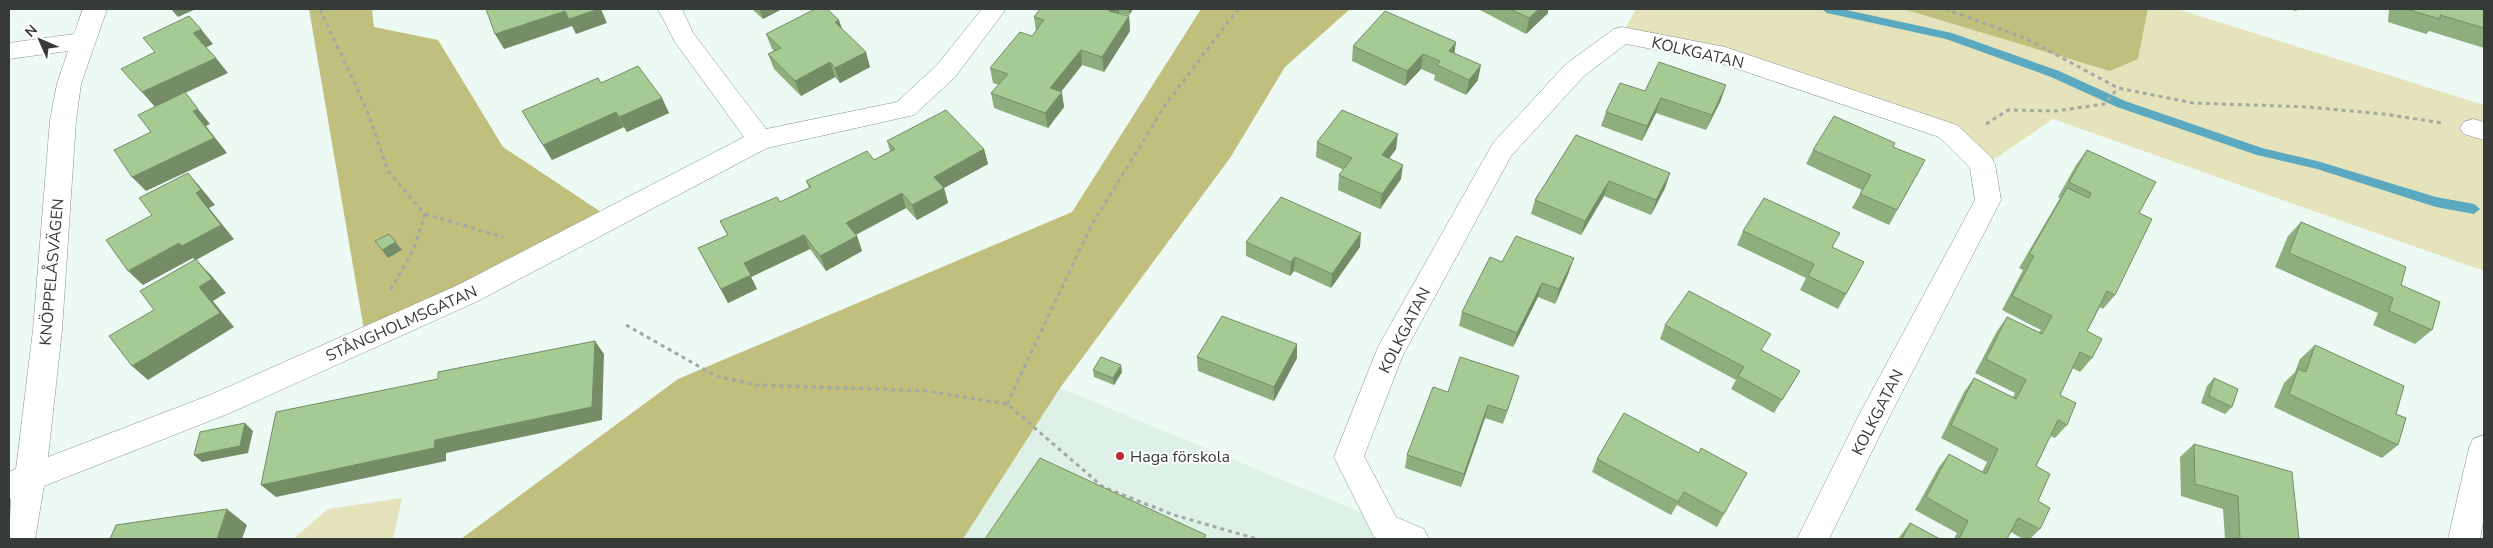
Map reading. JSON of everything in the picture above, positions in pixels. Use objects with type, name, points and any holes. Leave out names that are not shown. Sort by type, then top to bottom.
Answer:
[{"type":"street","name":"KNÖPPELÅSVÄGEN","points":[[19,539],[19,483],[42,388],[63,120],[69,84],[95,9]]},
{"type":"street","points":[[670,9],[683,36],[760,140]]},
{"type":"street","name":"STÅNGHOLMSGATAN","points":[[19,483],[220,404],[468,293],[760,140],[905,109],[946,71],[994,9]]},
{"type":"street","name":"KOLKGATAN","points":[[1413,539],[1385,527],[1349,457],[1388,354],[1502,150],[1575,70],[1622,35],[1717,53],[1948,131],[1982,164],[1988,200],[1870,424],[1813,539]]},
{"type":"street","points":[[9,51],[83,41]]},
{"type":"street","points":[[2464,539],[2484,448]]},
{"type":"path","points":[[320,9],[366,108],[388,171],[425,214],[502,237],[562,245]]},
{"type":"path","points":[[1007,404],[1090,226],[1166,104],[1238,9]]},
{"type":"path","points":[[1946,9],[2025,38],[2118,88],[2193,103],[2328,109],[2384,114],[2478,130]]},
{"type":"path","points":[[1965,148],[1986,124],[2008,110],[2056,110],[2104,104],[2118,88]]},
{"type":"path","points":[[369,337],[392,286],[414,248],[425,214]]},
{"type":"path","points":[[626,325],[716,376],[757,385],[927,391],[1007,404],[1103,487],[1174,515],[1257,539]]},
{"type":"shaded area","points":[[309,9],[372,9],[374,27],[438,40],[503,147],[613,220],[365,336]]},
{"type":"shaded area","points":[[1201,9],[1350,9],[1285,67],[1230,158],[1060,388],[963,539],[461,539],[678,379],[1072,212]]},
{"type":"shaded area","points":[[1903,9],[2148,9],[2138,59],[2110,71]]},
{"type":"shaded area","name":"Haga förskola","points":[[1060,388],[1387,523],[1418,539],[963,539]]},
{"type":"green space","points":[[1636,9],[1903,9],[2024,45],[2138,58],[2148,9],[2177,9],[2484,105],[2484,271],[2053,119],[1981,168],[1942,128],[1753,63],[1622,35]]},
{"type":"green space","points":[[402,498],[393,539],[293,539],[328,509]]},
{"type":"building","points":[[486,9],[599,9],[569,19],[565,11],[495,34]]},
{"type":"building","points":[[815,9],[827,9],[839,20],[835,22],[866,52],[835,68],[830,62],[795,81],[768,54],[781,48],[766,34]]},
{"type":"building","points":[[1040,9],[1110,9],[1109,11],[1129,16],[1102,57],[1081,50],[1050,88],[1062,92],[1045,113],[991,93],[1008,74],[990,68],[1020,32],[1032,36],[1044,20],[1034,17]]},
{"type":"building","points":[[1510,9],[1539,9],[1529,18]]},
{"type":"building","points":[[2406,9],[2484,9],[2484,28],[2440,15],[2440,19]]},
{"type":"building","points":[[1385,11],[1456,42],[1449,51],[1481,65],[1469,80],[1437,65],[1440,61],[1423,54],[1407,71],[1353,46]]},
{"type":"building","points":[[189,16],[201,29],[193,33],[216,58],[142,92],[121,69],[155,52],[143,38]]},
{"type":"building","points":[[1659,62],[1726,85],[1712,115],[1661,98],[1647,126],[1606,112],[1620,83],[1645,91]]},
{"type":"building","points":[[638,66],[662,98],[619,117],[616,112],[543,145],[522,111],[598,78],[601,83]]},
{"type":"building","points":[[185,92],[198,109],[193,111],[214,138],[132,177],[114,150],[151,132],[138,115]]},
{"type":"building","points":[[946,110],[984,149],[934,177],[944,188],[912,205],[902,193],[846,223],[857,236],[820,256],[804,235],[744,263],[751,275],[721,289],[698,248],[728,235],[720,221],[777,197],[780,202],[811,187],[806,181],[867,151],[874,160],[895,149],[887,141]]},
{"type":"building","points":[[1342,110],[1398,134],[1382,155],[1403,165],[1382,194],[1339,175],[1352,158],[1317,142]]},
{"type":"building","points":[[1834,116],[1895,143],[1893,147],[1925,160],[1897,210],[1860,194],[1871,175],[1813,150]]},
{"type":"building","points":[[1576,135],[1670,173],[1656,200],[1609,181],[1585,221],[1535,200]]},
{"type":"building","points":[[2087,150],[2156,182],[2139,213],[2152,219],[2115,295],[2107,291],[2087,331],[2102,339],[2092,358],[2080,352],[2060,395],[2076,403],[2067,425],[2058,420],[2036,466],[2050,474],[2038,501],[2050,508],[2040,529],[2018,518],[2007,539],[1959,539],[1968,521],[1926,497],[1949,454],[1986,474],[1998,449],[1951,425],[1974,378],[2016,399],[2026,380],[1986,359],[2007,317],[2042,334],[2052,316],[2012,296],[2034,256],[2029,254],[2067,188],[2089,198],[2091,193],[2069,182]]},
{"type":"building","points":[[188,173],[201,190],[196,193],[221,225],[182,246],[179,243],[128,271],[106,240],[152,215],[139,198]]},
{"type":"building","points":[[1281,197],[1361,233],[1332,274],[1295,257],[1291,262],[1246,242]]},
{"type":"building","points":[[1764,198],[1840,233],[1832,247],[1864,262],[1846,294],[1808,276],[1814,264],[1743,231]]},
{"type":"building","points":[[2301,222],[2406,267],[2401,285],[2440,302],[2432,330],[2389,311],[2393,298],[2289,253]]},
{"type":"building","points":[[389,234],[396,242],[382,250],[375,241]]},
{"type":"building","points":[[1516,236],[1574,258],[1559,289],[1542,283],[1517,333],[1462,312],[1490,257],[1502,262]]},
{"type":"building","points":[[196,259],[212,279],[199,287],[220,313],[132,366],[109,336],[154,310],[140,291]]},
{"type":"building","points":[[1689,291],[1771,334],[1761,350],[1800,371],[1782,400],[1738,376],[1744,367],[1665,325]]},
{"type":"building","points":[[1222,316],[1297,344],[1274,387],[1197,357]]},
{"type":"building","points":[[595,341],[592,407],[435,440],[434,448],[261,485],[276,412],[438,379],[438,372]]},
{"type":"building","points":[[2315,345],[2404,386],[2396,414],[2406,418],[2398,445],[2289,394],[2298,369],[2306,372]]},
{"type":"building","points":[[1101,357],[1121,365],[1113,378],[1093,370]]},
{"type":"building","points":[[1460,357],[1519,376],[1507,411],[1488,405],[1464,474],[1407,455],[1433,387],[1448,392]]},
{"type":"building","points":[[2214,378],[2238,389],[2232,407],[2209,396]]},
{"type":"building","points":[[1624,413],[1699,453],[1701,448],[1747,473],[1724,514],[1684,492],[1678,502],[1597,459]]},
{"type":"building","points":[[245,423],[240,446],[194,455],[200,432]]},
{"type":"building","points":[[2194,444],[2292,472],[2299,539],[2240,539],[2238,496],[2195,484]]},
{"type":"building","points":[[1040,458],[1206,535],[1204,539],[985,539]]},
{"type":"building","points":[[227,509],[217,539],[110,539],[116,525]]},
{"type":"building","points":[[1910,523],[1940,539],[1902,539]]},
{"type":"waterway","points":[[1827,9],[1948,36],[2055,74],[2121,104],[2261,152],[2317,165],[2436,202],[2474,209]]},
{"type":"place","name":"Haga förskola","points":[[1120,456]]}]
